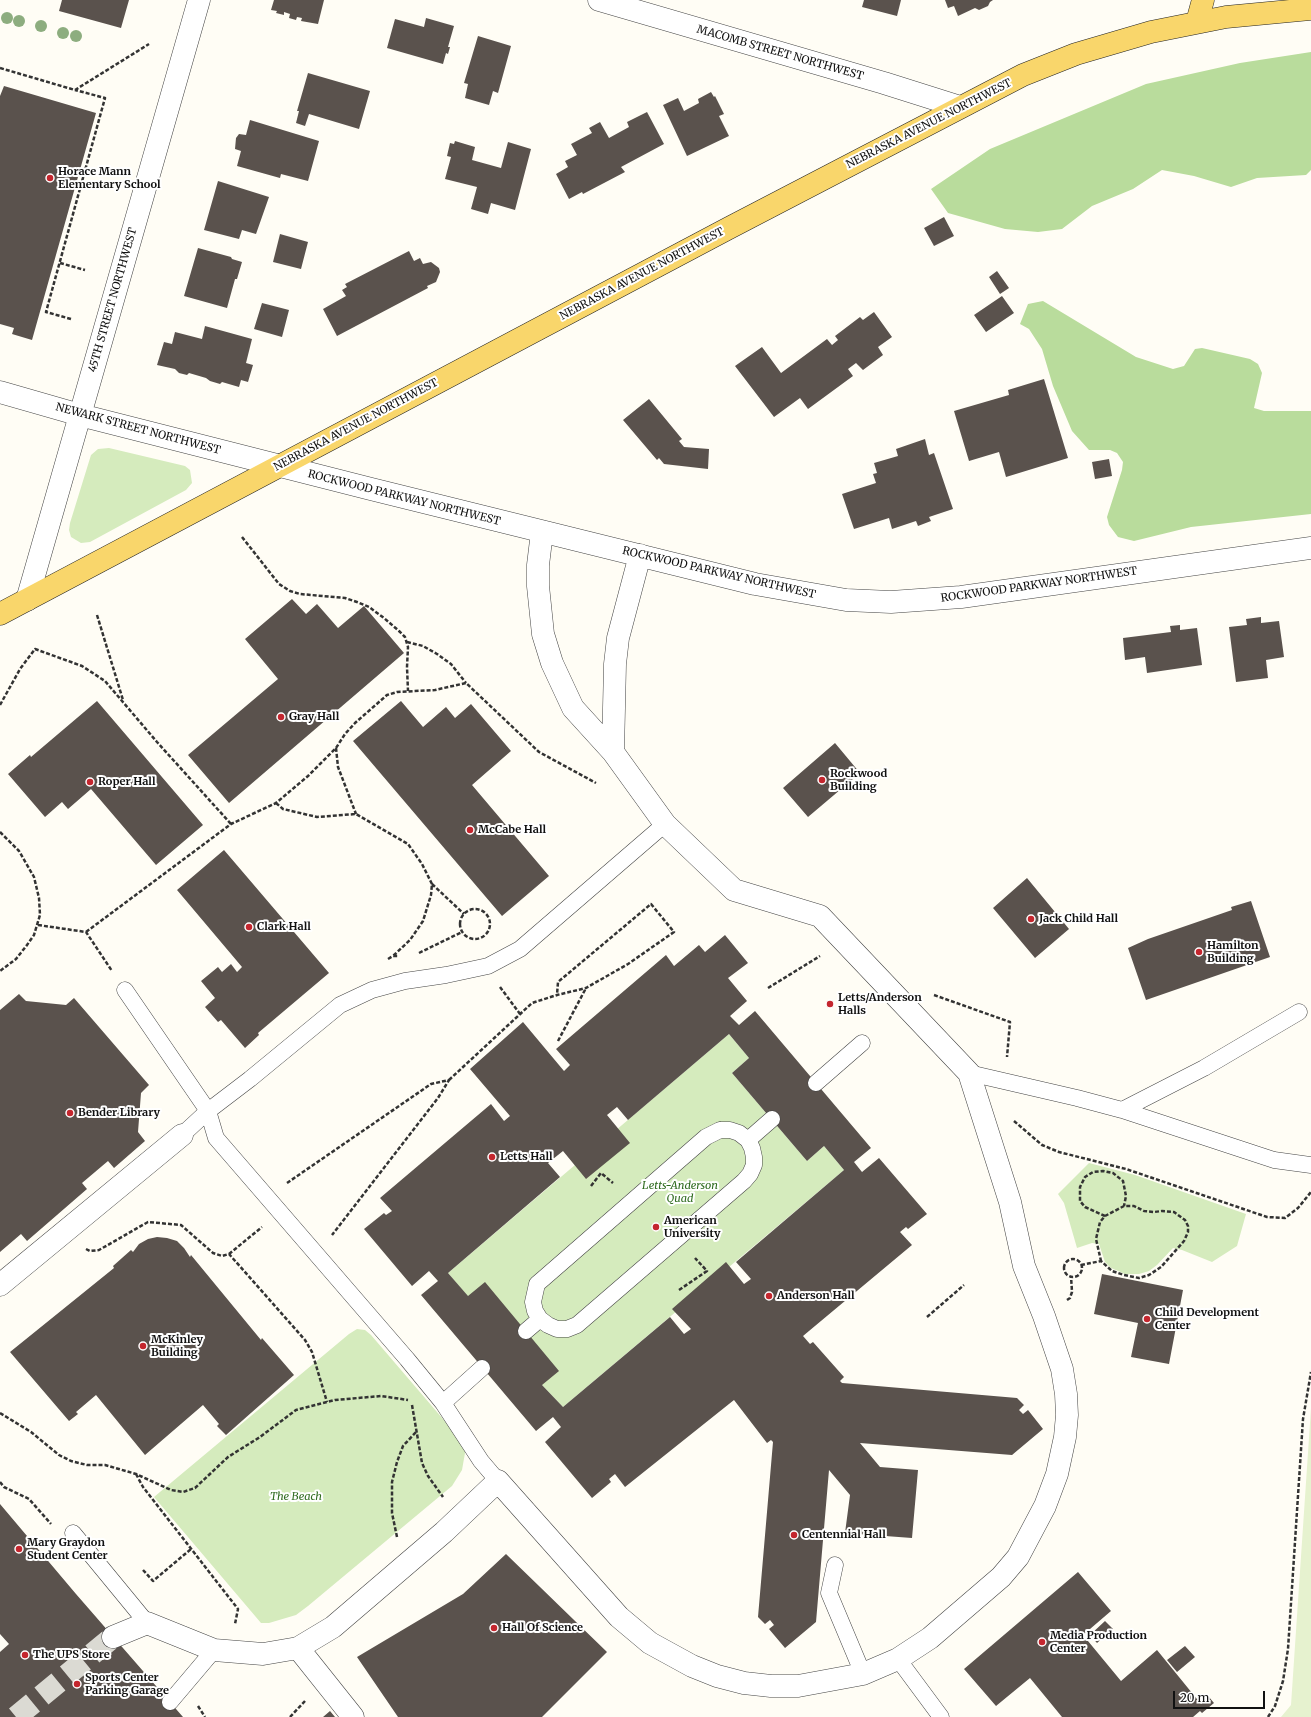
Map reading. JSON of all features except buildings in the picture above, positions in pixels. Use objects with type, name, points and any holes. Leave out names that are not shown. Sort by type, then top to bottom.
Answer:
[{"type":"main road","points":[[1197,22],[1203,0]]},
{"type":"main road","name":"NEBRASKA AVENUE NORTHWEST","points":[[0,614],[277,466],[1023,75],[1076,54],[1151,32],[1197,22],[1258,13],[1311,9]]},
{"type":"street","name":"45TH STREET NORTHWEST","points":[[27,600],[199,0]]},
{"type":"street","name":"MACOMB STREET NORTHWEST","points":[[599,0],[884,83],[960,107]]},
{"type":"street","name":"NEWARK STREET NORTHWEST","points":[[0,392],[80,415],[277,466]]},
{"type":"street","name":"ROCKWOOD PARKWAY NORTHWEST","points":[[277,466],[755,584],[846,600],[891,602],[961,597],[1311,548]]},
{"type":"street","points":[[113,1637],[147,1623],[214,1650],[263,1654],[298,1648],[345,1617],[461,1517],[498,1481],[619,1617],[650,1643],[670,1655],[717,1676],[744,1683],[771,1686],[798,1686],[863,1674],[898,1659],[930,1638],[1001,1577],[1018,1557],[1045,1506],[1057,1474],[1067,1415],[1066,1394],[1062,1369],[1043,1311],[1024,1266],[1010,1202],[968,1073],[820,916],[734,890],[665,824],[613,752],[573,708],[552,663],[543,634],[538,586],[538,565],[542,532]]},
{"type":"street","points":[[613,752],[615,664],[618,644],[640,555]]},
{"type":"street","points":[[0,1285],[182,1135]]},
{"type":"street","points":[[298,1648],[353,1717]]},
{"type":"lane","points":[[182,1135],[208,1111],[340,1006],[372,990],[405,981],[446,975],[488,966],[520,950],[665,824]]},
{"type":"lane","points":[[125,990],[208,1111],[216,1138],[407,1359],[443,1403],[481,1461],[498,1481]]},
{"type":"lane","points":[[1122,1110],[1204,1068],[1299,1012]]},
{"type":"lane","points":[[816,1083],[862,1043]]},
{"type":"lane","points":[[968,1073],[1078,1098],[1122,1110],[1274,1160],[1311,1165]]},
{"type":"lane","points":[[748,1140],[772,1119]]},
{"type":"lane","points":[[720,1130],[735,1132],[748,1140],[754,1157],[754,1166],[750,1174],[744,1181],[641,1270],[577,1325],[567,1329],[557,1329],[540,1319],[535,1311],[533,1302],[538,1284],[700,1142],[710,1134],[720,1130]]},
{"type":"lane","points":[[526,1331],[540,1319]]},
{"type":"lane","points":[[443,1403],[482,1368]]},
{"type":"lane","points":[[73,1533],[147,1623]]},
{"type":"lane","points":[[835,1565],[829,1593],[863,1674]]},
{"type":"lane","points":[[170,1702],[214,1650]]},
{"type":"lane","points":[[898,1659],[941,1717]]},
{"type":"path","points":[[75,90],[150,44]]},
{"type":"path","points":[[0,68],[105,98],[46,312],[71,319]]},
{"type":"path","points":[[60,263],[85,270]]},
{"type":"path","points":[[242,537],[279,584],[290,591],[300,594],[345,598],[357,602],[368,607],[384,618],[405,637],[408,647],[408,691]]},
{"type":"path","points":[[97,615],[124,702]]},
{"type":"path","points":[[407,642],[423,646],[451,664],[466,683],[539,752],[596,783]]},
{"type":"path","points":[[0,705],[20,669],[35,649],[82,666],[105,680],[157,742],[231,824]]},
{"type":"path","points":[[38,925],[86,932],[231,824],[276,803],[308,776],[336,748],[345,734],[379,702],[392,694],[408,691],[435,690],[466,683]]},
{"type":"path","points":[[336,748],[338,767],[356,814]]},
{"type":"path","points":[[276,803],[283,810],[317,817],[356,814],[408,844],[422,864],[432,884],[464,914]]},
{"type":"path","points":[[0,832],[19,851],[34,877],[39,898],[40,915],[34,935],[16,959],[0,972]]},
{"type":"path","points":[[393,956],[410,940],[423,921],[431,895],[432,884]]},
{"type":"path","points":[[330,1239],[438,1098],[449,1080],[532,1003],[586,988],[628,964],[674,932],[652,904],[558,982],[557,995]]},
{"type":"path","points":[[478,909],[486,914],[490,923],[484,936],[474,939],[465,936],[462,932],[460,923],[464,914],[468,911],[478,909]]},
{"type":"path","points":[[86,932],[125,990]]},
{"type":"path","points":[[500,987],[520,1014]]},
{"type":"path","points":[[558,1041],[586,988]]},
{"type":"path","points":[[285,1184],[431,1084],[449,1080]]},
{"type":"path","points":[[1013,1120],[1042,1145],[1059,1152],[1126,1169],[1267,1217],[1285,1218],[1298,1208],[1311,1192]]},
{"type":"path","points":[[1104,1216],[1086,1207],[1080,1201],[1080,1187],[1085,1177],[1093,1172],[1103,1171],[1113,1173],[1123,1181],[1126,1196],[1124,1206]]},
{"type":"path","points":[[591,1186],[601,1173],[612,1183]]},
{"type":"path","points":[[1124,1206],[1134,1206],[1154,1212],[1174,1212],[1185,1220],[1188,1232],[1184,1241],[1165,1263],[1149,1275],[1139,1278],[1112,1271],[1101,1261],[1096,1239],[1100,1222],[1104,1216],[1124,1206]]},
{"type":"path","points":[[65,1230],[82,1247],[90,1251],[99,1250],[148,1222],[181,1225],[213,1253],[222,1256],[229,1254],[242,1243]]},
{"type":"path","points":[[229,1254],[305,1340],[312,1352],[327,1402]]},
{"type":"path","points":[[679,1290],[707,1271],[695,1258]]},
{"type":"path","points":[[1070,1259],[1076,1259],[1081,1265],[1079,1274],[1071,1276],[1064,1271],[1065,1263],[1070,1259]]},
{"type":"path","points":[[1081,1265],[1101,1261]]},
{"type":"path","points":[[1064,1303],[1070,1298],[1071,1276]]},
{"type":"path","points":[[927,1316],[964,1285]]},
{"type":"path","points":[[1268,1717],[1275,1706],[1279,1693],[1288,1649],[1303,1419],[1311,1372]]},
{"type":"path","points":[[0,1413],[31,1432],[59,1455],[71,1461],[87,1465],[105,1466],[136,1474],[171,1490],[183,1492],[195,1488],[228,1457],[260,1437],[296,1410],[335,1400],[381,1396],[411,1400],[422,1463],[428,1476],[444,1498]]},
{"type":"path","points":[[398,1539],[394,1528],[392,1513],[392,1482],[403,1446],[416,1432]]},
{"type":"path","points":[[136,1474],[143,1487],[238,1609],[235,1625]]},
{"type":"path","points":[[0,1482],[4,1487],[29,1500],[33,1504]]},
{"type":"path","points":[[143,1570],[153,1581],[191,1549]]},
{"type":"path","points":[[290,1717],[308,1697]]},
{"type":"path","points":[[197,1704],[205,1717]]},
{"type":"green space","points":[[1311,52],[1311,170],[1306,175],[1257,178],[1231,187],[1194,176],[1162,170],[1133,189],[1092,206],[1062,229],[1038,232],[1005,229],[948,213],[931,189],[990,149],[1146,84],[1240,63]]},
{"type":"green space","points":[[1043,301],[1136,357],[1173,369],[1184,366],[1195,349],[1202,348],[1250,359],[1258,364],[1262,373],[1254,408],[1264,411],[1311,411],[1311,514],[1191,527],[1134,541],[1118,537],[1109,525],[1107,517],[1122,470],[1123,462],[1117,453],[1110,450],[1089,450],[1072,431],[1053,386],[1042,349],[1029,329],[1020,324],[1028,304]]},
{"type":"green space","points":[[109,448],[185,466],[190,470],[192,483],[186,490],[90,542],[81,543],[71,537],[69,530],[70,523],[91,455],[98,449]]},
{"type":"green space","name":"Letts-Anderson Quad","points":[[729,1034],[749,1058],[732,1073],[807,1161],[824,1146],[844,1170],[563,1407],[542,1385],[448,1273]]},
{"type":"green space","points":[[1089,1163],[1135,1175],[1246,1214],[1237,1246],[1212,1262],[1173,1248],[1157,1265],[1149,1271],[1139,1274],[1125,1274],[1111,1268],[1105,1262],[1099,1244],[1092,1243],[1077,1248],[1064,1203],[1058,1194]]},
{"type":"green space","name":"The Beach","points":[[357,1329],[365,1330],[371,1335],[461,1440],[465,1446],[462,1470],[452,1486],[308,1606],[296,1615],[269,1623],[261,1623],[154,1497],[349,1334]]},
{"type":"green space","points":[[1311,1408],[1311,1717],[1281,1717],[1291,1705]]},
{"type":"tunnel","points":[[16,1717],[113,1637]]},
{"type":"place","name":"Horace Mann Elementary School","points":[[50,178]]},
{"type":"place","name":"Gray Hall","points":[[281,717]]},
{"type":"place","name":"Rockwood Building","points":[[822,780]]},
{"type":"place","name":"Roper Hall","points":[[90,782]]},
{"type":"place","name":"McCabe Hall","points":[[470,830]]},
{"type":"place","name":"Jack Child Hall","points":[[1031,919]]},
{"type":"place","name":"Clark Hall","points":[[249,927]]},
{"type":"place","name":"Hamilton Building","points":[[1199,952]]},
{"type":"place","name":"Letts/Anderson Halls","points":[[830,1004]]},
{"type":"place","name":"Bender Library","points":[[70,1113]]},
{"type":"place","name":"Letts Hall","points":[[492,1157]]},
{"type":"place","name":"American University","points":[[656,1227]]},
{"type":"place","name":"Anderson Hall","points":[[769,1296]]},
{"type":"place","name":"Child Development Center","points":[[1147,1319]]},
{"type":"place","name":"McKinley Building","points":[[143,1346]]},
{"type":"place","name":"Centennial Hall","points":[[794,1535]]},
{"type":"place","name":"Mary Graydon Student Center","points":[[19,1549]]},
{"type":"place","name":"Hall Of Science","points":[[494,1628]]},
{"type":"place","name":"Media Production Center","points":[[1042,1642]]},
{"type":"place","name":"The UPS Store","points":[[25,1655]]},
{"type":"place","name":"Sports Center Parking Garage","points":[[77,1684]]}]
